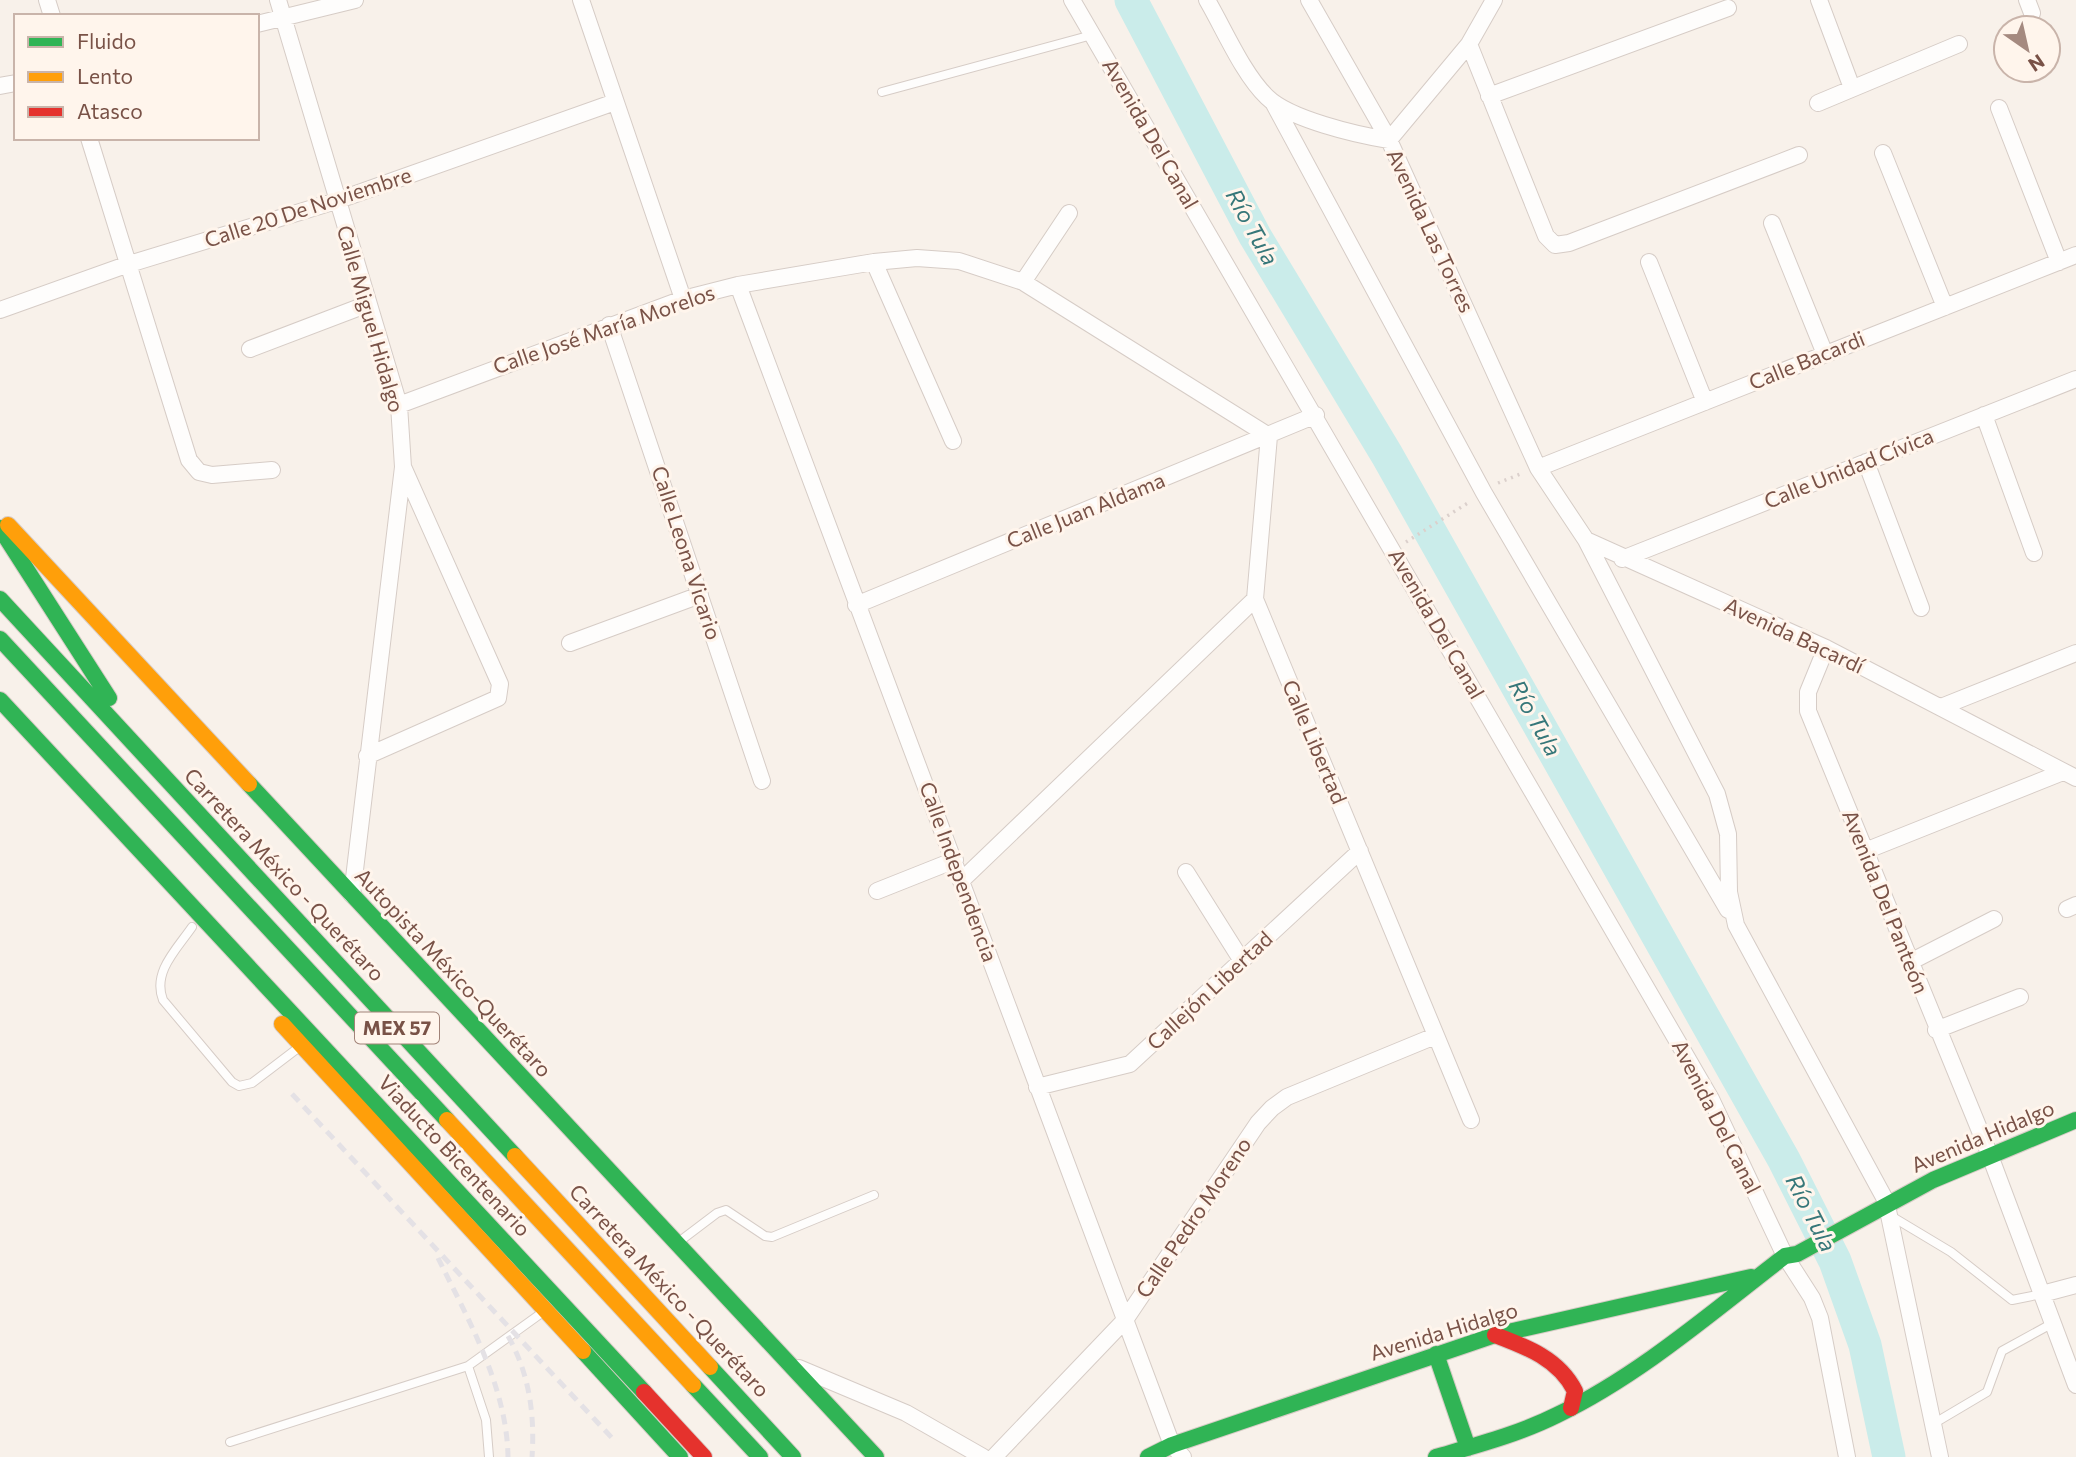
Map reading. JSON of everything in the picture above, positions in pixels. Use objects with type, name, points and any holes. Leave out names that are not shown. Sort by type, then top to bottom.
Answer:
[{"type":"main road","name":"Autopista México-Querétaro","points":[[0,517],[877,1457]]},
{"type":"main road","points":[[0,528],[151,762]]},
{"type":"main road","name":"Carretera México - Querétaro","points":[[0,599],[793,1457]]},
{"type":"main road","name":"MEX 57","points":[[0,639],[760,1457]]},
{"type":"main road","name":"Viaducto Bicentenario","points":[[0,700],[704,1457]]},
{"type":"main road","points":[[0,716],[680,1457]]},
{"type":"main road","name":"Avenida Hidalgo","points":[[1436,1457],[1492,1445],[1571,1408],[1616,1381],[1761,1274],[1866,1212],[1887,1208],[1989,1153],[2076,1120]]},
{"type":"main road","name":"Avenida Hidalgo","points":[[1149,1457],[1177,1451],[1436,1354],[1495,1335],[1761,1274]]},
{"type":"main road","points":[[1495,1335],[1531,1350],[1567,1376],[1575,1391],[1571,1408]]},
{"type":"main road","points":[[1436,1354],[1468,1448]]},
{"type":"main road","points":[[656,1406],[718,1457]]},
{"type":"street","name":"Calle Miguel Hidalgo","points":[[278,0],[399,405],[403,467],[352,895]]},
{"type":"street","points":[[259,24],[355,0]]},
{"type":"street","points":[[581,0],[683,299]]},
{"type":"street","name":"Avenida Del Canal","points":[[1072,0],[1316,415],[1711,1099],[1791,1255],[1820,1318],[1847,1457]]},
{"type":"street","points":[[1207,0],[1255,82],[1275,104],[1484,494],[1736,925],[1887,1208],[1940,1457]]},
{"type":"street","name":"Avenida Las Torres","points":[[1309,0],[1389,140],[1538,468]]},
{"type":"street","points":[[1275,104],[1350,134],[1389,140],[1469,44],[1494,0]]},
{"type":"street","points":[[1819,0],[1852,88]]},
{"type":"street","points":[[1489,96],[1728,8]]},
{"type":"street","points":[[1469,44],[1546,236],[1555,246],[1799,155]]},
{"type":"street","points":[[1818,103],[1959,44]]},
{"type":"street","name":"Calle 20 De Noviembre","points":[[0,310],[127,265],[336,201],[615,102]]},
{"type":"street","points":[[2000,108],[2059,262]]},
{"type":"street","points":[[90,140],[189,460],[199,472],[212,475],[272,470]]},
{"type":"street","points":[[1883,153],[1945,307]]},
{"type":"street","points":[[1023,282],[1069,213]]},
{"type":"street","points":[[1772,223],[1825,354]]},
{"type":"street","name":"Calle Bacardi","points":[[1538,468],[2076,255]]},
{"type":"street","name":"Calle José María Morelos","points":[[399,405],[683,299],[738,285],[874,262],[917,258],[959,261],[1023,282],[1269,436]]},
{"type":"street","points":[[874,262],[953,441]]},
{"type":"street","points":[[1648,262],[1705,402]]},
{"type":"street","name":"Calle Independencia","points":[[738,285],[1037,1087],[1177,1451]]},
{"type":"street","points":[[250,349],[368,304]]},
{"type":"street","name":"Calle Leona Vicario","points":[[609,325],[762,781]]},
{"type":"street","name":"Calle Unidad Cívica","points":[[1622,559],[2076,379]]},
{"type":"street","name":"Calle Juan Aldama","points":[[856,605],[1316,415]]},
{"type":"street","points":[[1984,415],[2034,552]]},
{"type":"street","name":"Calle Libertad","points":[[1269,436],[1255,599],[1471,1120]]},
{"type":"street","points":[[1866,462],[1921,608]]},
{"type":"street","points":[[367,756],[498,698],[500,684],[403,467]]},
{"type":"street","name":"Avenida Bacardí","points":[[1538,468],[1586,540],[1622,559],[1826,648],[2070,775]]},
{"type":"street","points":[[1586,540],[1717,794],[1728,834],[1729,892],[1736,925]]},
{"type":"street","points":[[570,643],[699,595]]},
{"type":"street","points":[[961,881],[1255,599]]},
{"type":"street","name":"Avenida Del Panteón","points":[[1826,648],[1808,692],[1808,710],[1989,1153],[2053,1323],[2069,1344],[2076,1385]]},
{"type":"street","points":[[1941,707],[2076,653]]},
{"type":"street","points":[[1865,851],[2070,775]]},
{"type":"street","name":"Callejón Libertad","points":[[1037,1087],[1130,1064],[1360,851]]},
{"type":"street","points":[[877,891],[954,860]]},
{"type":"street","points":[[1186,872],[1242,961]]},
{"type":"street","points":[[1910,962],[1994,919]]},
{"type":"street","points":[[1937,1030],[2020,997]]},
{"type":"street","name":"Calle Pedro Moreno","points":[[994,1457],[1125,1320],[1258,1124],[1272,1108],[1287,1097],[1435,1037]]},
{"type":"street","points":[[2042,1294],[2076,1285]]},
{"type":"street","points":[[793,1366],[906,1413],[983,1457]]},
{"type":"lane","points":[[882,92],[1092,35]]},
{"type":"lane","points":[[192,927],[160,974],[158,987],[163,1000],[232,1082],[239,1086],[252,1083],[302,1046]]},
{"type":"lane","points":[[677,1242],[717,1213],[726,1210],[765,1236],[772,1237],[874,1195]]},
{"type":"lane","points":[[1887,1208],[1951,1252],[2012,1300],[2042,1294]]},
{"type":"lane","points":[[230,1443],[468,1366],[546,1310]]},
{"type":"lane","points":[[1933,1424],[1987,1392],[2002,1351],[2053,1323]]},
{"type":"lane","points":[[468,1366],[486,1420],[489,1457]]},
{"type":"path","points":[[1500,482],[1538,468]]},
{"type":"path","points":[[1401,545],[1484,494]]},
{"type":"waterway","name":"Río Tula","points":[[1131,0],[1255,236],[1387,455],[1784,1160],[1835,1261],[1865,1345],[1889,1457]]},
{"type":"railway","points":[[292,1094],[612,1438]]},
{"type":"railway","points":[[438,1258],[473,1329],[493,1379],[501,1405],[508,1457]]},
{"type":"railway","points":[[508,1336],[521,1364],[529,1394],[532,1457]]},
{"type":"traffic: fast","points":[[0,528],[109,698]]},
{"type":"traffic: fast","points":[[0,599],[515,1156]]},
{"type":"traffic: fast","points":[[0,639],[447,1120]]},
{"type":"traffic: fast","points":[[0,700],[644,1392]]},
{"type":"traffic: fast","points":[[249,784],[876,1457]]},
{"type":"traffic: fast","points":[[1436,1457],[1528,1428],[1588,1399],[1675,1341],[1785,1256],[1797,1254],[1933,1180],[2076,1120]]},
{"type":"traffic: fast","points":[[1148,1457],[1172,1445],[1495,1335],[1751,1277]]},
{"type":"traffic: fast","points":[[583,1351],[680,1457]]},
{"type":"traffic: fast","points":[[1436,1354],[1468,1448]]},
{"type":"traffic: fast","points":[[710,1367],[793,1457]]},
{"type":"traffic: fast","points":[[693,1385],[760,1457]]},
{"type":"traffic: slow","points":[[8,525],[249,784]]},
{"type":"traffic: slow","points":[[282,1024],[583,1351]]},
{"type":"traffic: slow","points":[[447,1120],[693,1385]]},
{"type":"traffic: slow","points":[[515,1156],[710,1367]]},
{"type":"traffic: jam","points":[[1495,1335],[1530,1350],[1560,1370],[1575,1391],[1571,1408]]},
{"type":"traffic: jam","points":[[644,1392],[704,1457]]}]
